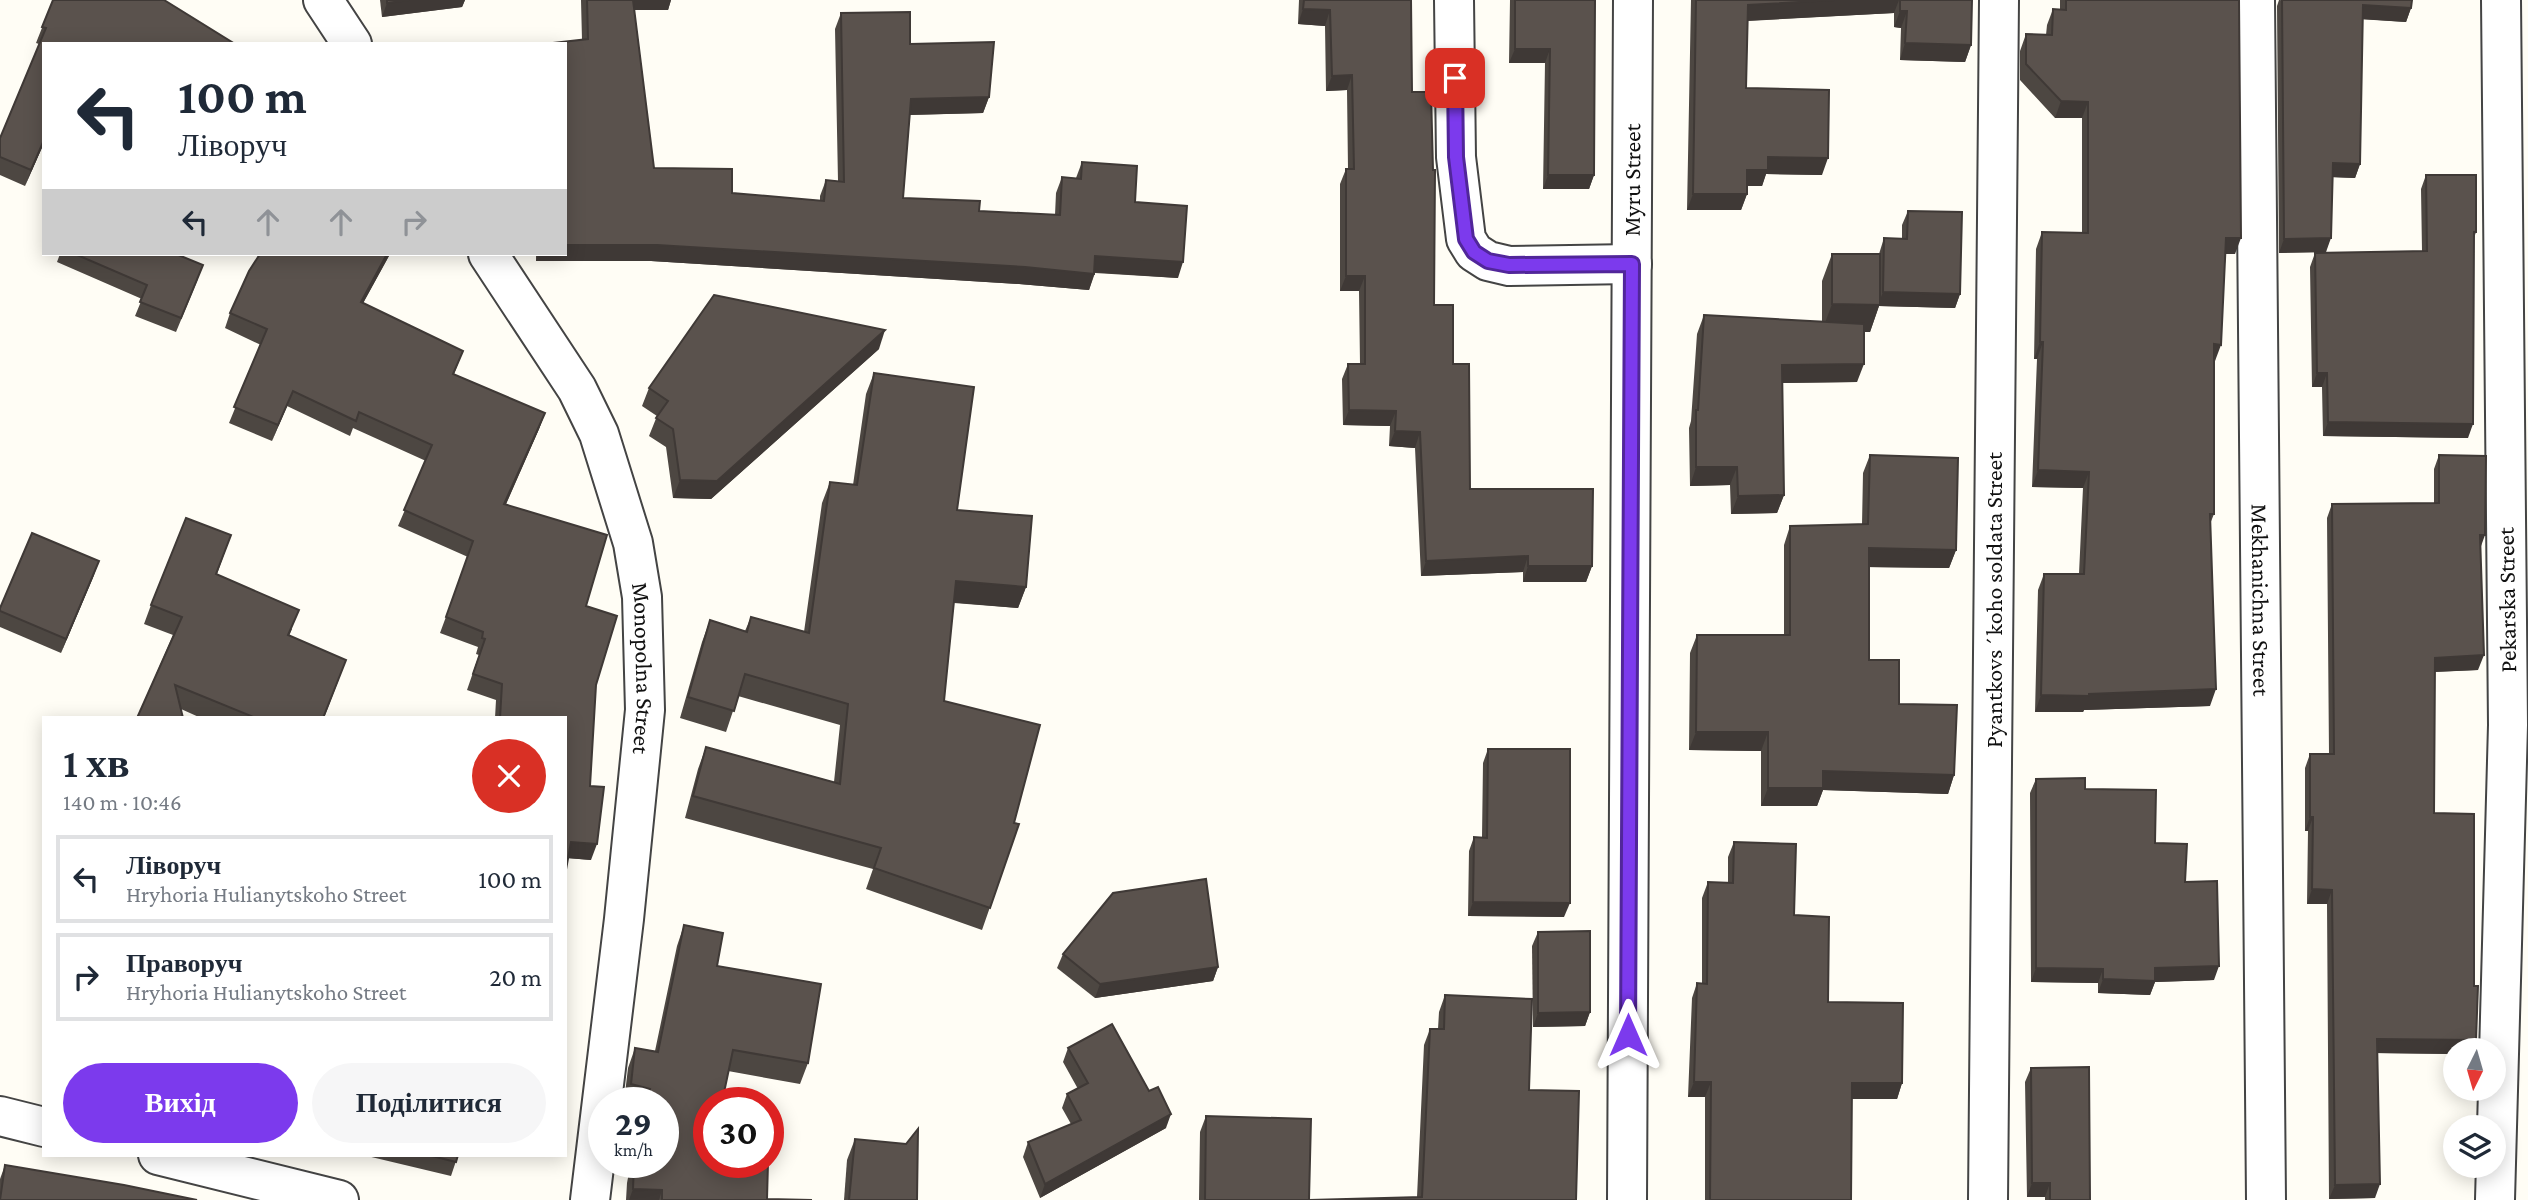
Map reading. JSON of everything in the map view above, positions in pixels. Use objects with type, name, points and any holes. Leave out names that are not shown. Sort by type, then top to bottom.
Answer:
[{"type":"street","points":[[324,0],[351,42]]},
{"type":"street","points":[[1454,0],[1456,157],[1466,239],[1474,252],[1488,261],[1509,265],[1632,264]]},
{"type":"street","name":"Myru Street","points":[[1627,1200],[1633,0]]},
{"type":"street","name":"Pyantkovsʹkoho soldata Street","points":[[1988,1200],[1999,0]]},
{"type":"street","name":"Mekhanichna Street","points":[[2255,0],[2266,1200]]},
{"type":"street","name":"Pekarska Street","points":[[2495,1200],[2508,726],[2501,0]]},
{"type":"street","name":"Monopolna Street","points":[[489,256],[577,388],[599,434],[633,543],[642,597],[645,710],[624,919],[590,1200]]},
{"type":"street","points":[[0,1116],[42,1126]]},
{"type":"street","points":[[166,1157],[339,1200]]},
{"type":"building","points":[[53,0],[164,0],[232,42],[42,42],[42,145],[31,170],[0,157],[0,138],[46,28],[42,27]]},
{"type":"building","points":[[387,0],[409,0],[387,3]]},
{"type":"building","points":[[587,0],[633,0],[654,168],[732,169],[732,193],[824,201],[826,180],[844,182],[841,13],[910,12],[910,44],[994,42],[989,97],[911,99],[903,198],[980,201],[979,211],[1060,215],[1062,177],[1081,179],[1082,162],[1137,166],[1135,202],[1187,206],[1183,262],[1095,256],[1094,274],[1025,267],[657,245],[567,245],[567,42],[562,42],[588,39]]},
{"type":"building","points":[[1304,0],[1411,0],[1412,92],[1431,92],[1435,170],[1434,305],[1453,305],[1453,364],[1469,364],[1470,489],[1593,489],[1592,566],[1528,566],[1528,556],[1426,561],[1420,432],[1395,431],[1396,411],[1349,410],[1348,364],[1365,364],[1365,276],[1346,276],[1346,169],[1354,169],[1352,75],[1332,76],[1330,10],[1303,9]]},
{"type":"building","points":[[1515,0],[1595,0],[1594,175],[1548,175],[1550,49],[1515,49]]},
{"type":"building","points":[[1696,0],[1834,0],[1748,5],[1746,88],[1829,90],[1828,158],[1768,157],[1768,170],[1747,170],[1747,194],[1693,194]]},
{"type":"building","points":[[1900,0],[1972,0],[1971,45],[1905,43],[1907,11],[1900,11]]},
{"type":"building","points":[[2066,0],[2239,0],[2241,238],[2226,238],[2221,345],[2214,344],[2214,514],[2210,514],[2216,689],[2089,696],[2041,695],[2044,574],[2084,574],[2089,472],[2038,470],[2043,342],[2040,342],[2042,232],[2088,233],[2088,102],[2061,101],[2026,64],[2026,34],[2052,35],[2053,9],[2066,10]]},
{"type":"building","points":[[2282,0],[2412,0],[2411,8],[2363,5],[2360,164],[2333,163],[2331,238],[2284,239]]},
{"type":"building","points":[[2426,175],[2476,175],[2473,424],[2328,422],[2327,373],[2317,373],[2315,253],[2427,251]]},
{"type":"building","points":[[1908,211],[1962,212],[1960,294],[1883,292],[1884,238],[1907,239]]},
{"type":"building","points":[[1832,254],[1880,254],[1880,305],[1832,304]]},
{"type":"building","points":[[80,256],[181,256],[203,265],[181,318],[140,302],[147,285]]},
{"type":"building","points":[[259,256],[386,256],[361,302],[463,351],[453,374],[545,413],[504,504],[607,535],[586,606],[617,616],[596,685],[590,786],[604,787],[597,844],[571,842],[567,864],[567,716],[500,716],[502,684],[473,674],[485,639],[482,638],[483,632],[446,617],[473,541],[404,510],[432,445],[359,412],[356,421],[293,391],[278,425],[234,407],[267,329],[230,313]]},
{"type":"building","points":[[714,295],[885,330],[717,481],[680,480],[673,429],[656,418],[668,401],[649,388]]},
{"type":"building","points":[[1704,315],[1864,324],[1864,364],[1782,365],[1784,495],[1738,496],[1737,467],[1696,467],[1696,410]]},
{"type":"building","points":[[874,373],[974,387],[957,510],[1032,516],[1026,587],[956,581],[944,701],[1040,725],[1014,823],[1019,824],[990,908],[874,868],[881,848],[693,796],[706,747],[840,784],[848,704],[745,674],[734,711],[688,697],[710,620],[747,632],[751,617],[809,633],[830,482],[857,485]]},
{"type":"building","points":[[1870,455],[1958,458],[1956,550],[1869,548],[1869,660],[1899,660],[1899,704],[1957,705],[1954,775],[1823,771],[1823,788],[1768,788],[1768,732],[1696,732],[1697,635],[1790,635],[1790,526],[1868,524]]},
{"type":"building","points":[[2439,455],[2486,456],[2485,535],[2480,535],[2484,655],[2435,658],[2434,813],[2474,814],[2474,986],[2478,986],[2476,1038],[2377,1039],[2380,1184],[2335,1185],[2332,890],[2312,889],[2313,817],[2310,817],[2310,754],[2334,754],[2332,504],[2439,503]]},
{"type":"building","points":[[186,518],[231,535],[216,574],[299,610],[288,635],[346,660],[324,716],[251,716],[175,685],[183,716],[138,716],[182,617],[151,605]]},
{"type":"building","points":[[32,533],[99,561],[66,639],[0,611]]},
{"type":"building","points":[[1488,749],[1570,749],[1570,903],[1473,902],[1474,837],[1487,838]]},
{"type":"building","points":[[2085,778],[2085,789],[2156,790],[2155,843],[2187,844],[2185,882],[2217,881],[2219,966],[2155,968],[2155,981],[2103,979],[2103,969],[2036,968],[2036,779]]},
{"type":"building","points":[[1734,842],[1796,844],[1794,915],[1829,917],[1828,1002],[1903,1003],[1902,1083],[1852,1083],[1851,1200],[1710,1200],[1711,1082],[1694,1082],[1697,983],[1707,984],[1708,882],[1733,883]]},
{"type":"building","points":[[1206,879],[1218,967],[1100,984],[1063,954],[1113,893]]},
{"type":"building","points":[[684,925],[723,933],[717,966],[821,984],[808,1063],[733,1050],[725,1087],[693,1087],[693,1178],[768,1178],[767,1199],[812,1200],[662,1200],[662,1190],[633,1189],[633,1178],[679,1178],[679,1087],[642,1087],[631,1084],[635,1048],[658,1052]]},
{"type":"building","points":[[1590,931],[1590,1012],[1538,1013],[1538,932]]},
{"type":"building","points":[[1445,995],[1532,999],[1529,1090],[1579,1091],[1576,1200],[1309,1200],[1422,1197],[1430,1029],[1444,1029]]},
{"type":"building","points":[[1112,1024],[1149,1091],[1158,1087],[1171,1114],[1045,1184],[1028,1142],[1081,1120],[1067,1094],[1088,1083],[1068,1048]]},
{"type":"building","points":[[2089,1067],[2090,1200],[2050,1200],[2050,1183],[2032,1183],[2031,1068]]},
{"type":"building","points":[[1206,1116],[1311,1119],[1309,1200],[1205,1200]]},
{"type":"building","points":[[918,1129],[917,1200],[849,1200],[855,1139],[906,1144]]},
{"type":"building","points":[[436,1157],[457,1157],[456,1162]]},
{"type":"building","points":[[5,1165],[124,1185],[197,1200],[0,1200]]},
{"type":"route","points":[[1455,78],[1456,157],[1466,239],[1474,252],[1488,261],[1509,265],[1632,264],[1628,1035]]}]
